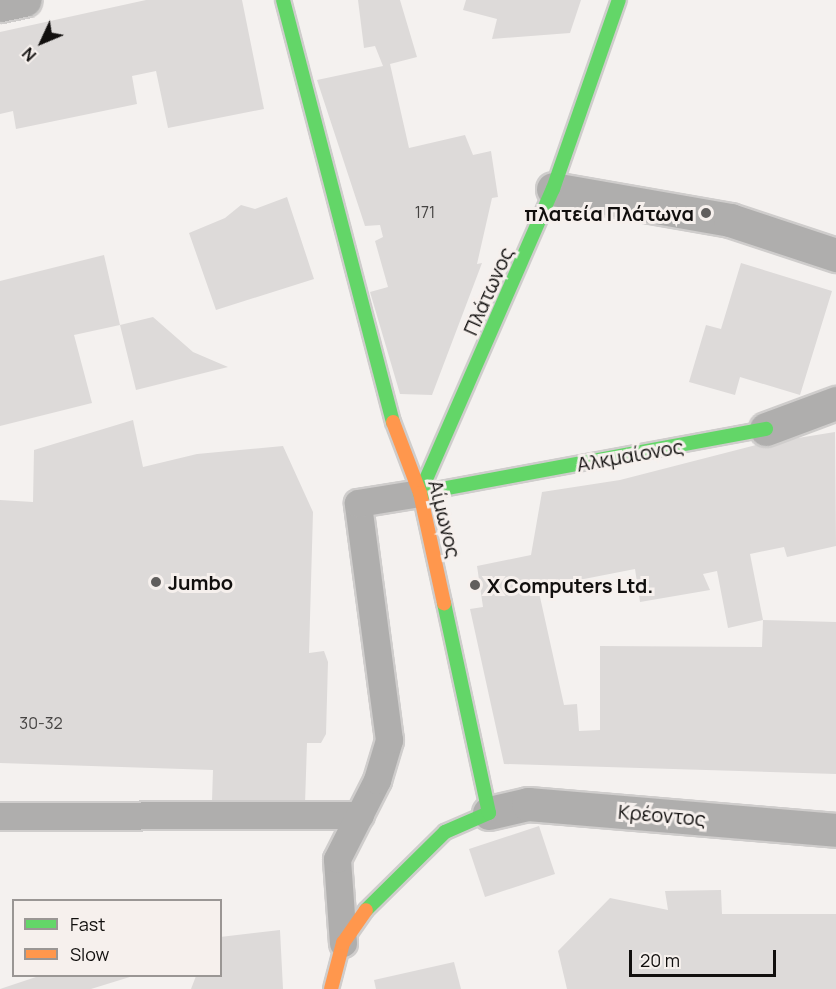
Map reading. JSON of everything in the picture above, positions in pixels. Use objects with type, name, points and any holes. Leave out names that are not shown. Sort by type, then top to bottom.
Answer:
[{"type":"street","points":[[0,5],[24,0]]},
{"type":"street","name":"Αίμωνος","points":[[283,0],[387,406],[420,493],[489,813]]},
{"type":"street","name":"Πλάτωνος","points":[[420,493],[554,189],[619,0]]},
{"type":"street","points":[[554,189],[730,220],[836,255]]},
{"type":"street","name":"Αλκμαίονος","points":[[420,493],[766,429],[836,403]]},
{"type":"street","name":"Κρέοντος","points":[[489,813],[528,804],[836,830]]},
{"type":"street","points":[[331,989],[343,943],[358,918],[445,832],[489,813]]},
{"type":"lane","points":[[343,943],[337,859],[385,762],[388,740],[358,503],[420,493]]},
{"type":"lane","points":[[0,816],[360,815]]},
{"type":"building","points":[[146,0],[242,0],[264,109],[168,128],[156,71],[132,76],[137,104],[16,129],[13,111],[0,114],[0,32]]},
{"type":"building","points":[[358,0],[400,0],[417,57],[390,64],[409,148],[465,135],[473,155],[491,151],[498,197],[492,198],[477,264],[482,263],[432,395],[400,394],[370,292],[388,287],[375,241],[383,237],[380,225],[365,226],[317,80],[383,66],[375,46],[364,48]]},
{"type":"building","points":[[466,0],[581,0],[570,33],[492,39],[497,19],[463,10]]},
{"type":"building","points":[[287,197],[314,279],[216,310],[189,233],[225,218],[241,205],[255,209]]},
{"type":"building","points":[[104,255],[120,325],[74,335],[92,403],[0,426],[0,281]]},
{"type":"building","points":[[741,263],[832,291],[800,395],[740,377],[735,395],[689,382],[706,325],[721,329]]},
{"type":"building","points":[[153,317],[193,352],[228,367],[136,390],[120,325]]},
{"type":"building","name":"Jumbo","points":[[133,420],[143,467],[197,454],[283,446],[313,512],[309,653],[324,651],[328,662],[326,734],[321,743],[307,743],[305,804],[212,801],[213,770],[0,763],[0,500],[33,502],[34,450]]},
{"type":"building","points":[[835,432],[836,546],[787,557],[784,547],[750,554],[763,620],[836,622],[836,774],[504,764],[470,609],[483,607],[477,566],[531,555],[542,492],[620,480],[760,444]],"holes":[[[635,569],[640,602],[710,590],[703,574],[717,571],[728,628],[763,620],[762,647],[600,646],[600,730],[579,731],[577,704],[564,705],[538,588]]]},
{"type":"building","points":[[539,826],[555,874],[485,897],[469,849]]},
{"type":"building","points":[[721,890],[722,914],[836,914],[836,989],[567,989],[558,951],[610,898],[668,910],[665,891]]},
{"type":"building","points":[[280,930],[283,989],[191,989],[196,977],[222,977],[222,937]]},
{"type":"building","points":[[454,962],[461,989],[376,989],[374,980]]},
{"type":"building","points":[[36,977],[130,977],[91,989],[0,989]]},
{"type":"traffic: fast","points":[[283,0],[393,422]]},
{"type":"traffic: fast","points":[[420,493],[553,189],[619,0]]},
{"type":"traffic: fast","points":[[420,493],[766,429]]},
{"type":"traffic: fast","points":[[366,910],[445,832],[489,813],[444,603]]},
{"type":"traffic: slow","points":[[393,422],[420,493],[444,603]]},
{"type":"traffic: slow","points":[[331,989],[343,943],[366,910]]},
{"type":"place","name":"πλατεία Πλάτωνα","points":[[706,213]]},
{"type":"place","name":"Jumbo","points":[[156,582]]},
{"type":"place","name":"X Computers Ltd.","points":[[475,585]]}]
